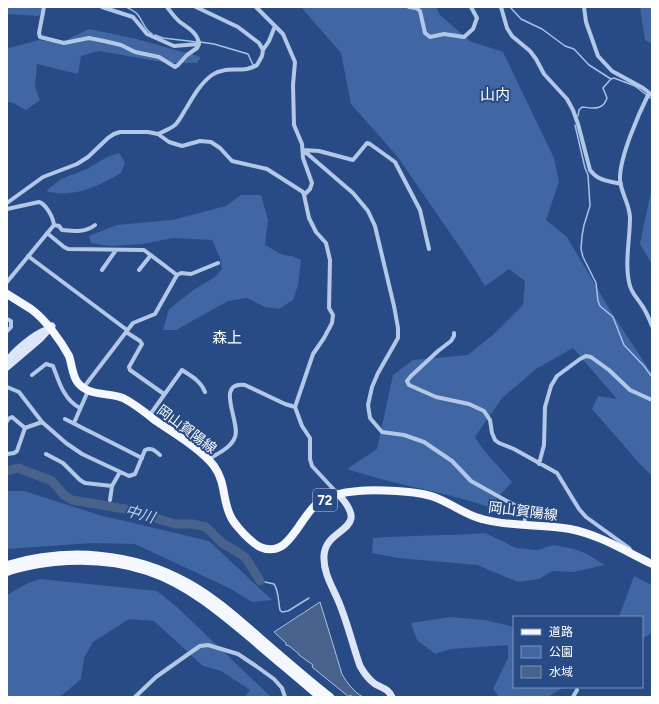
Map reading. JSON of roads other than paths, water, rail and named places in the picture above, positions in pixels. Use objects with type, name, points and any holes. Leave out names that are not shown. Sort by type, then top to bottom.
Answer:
[{"type":"main road","points":[[7,290],[35,307],[51,327],[70,358],[78,383],[85,388]]},
{"type":"main road","points":[[7,294],[32,310],[51,327]]},
{"type":"main road","name":"岡山賀陽線","points":[[85,388],[94,393],[109,394],[122,398],[209,459],[220,477],[224,487],[229,514],[235,524],[254,544],[269,549],[282,547],[288,542],[310,510],[319,502],[350,492],[364,490],[418,493],[432,496],[481,519],[569,529],[583,532],[597,537],[652,564]]},
{"type":"main road","points":[[7,565],[30,558],[67,554],[94,554],[120,558],[153,566],[189,584],[225,609],[330,697]]},
{"type":"main road","points":[[7,572],[32,565],[70,560],[116,563],[147,571],[188,590],[216,610],[320,697]]},
{"type":"street","points":[[44,7],[39,33],[40,37],[61,43],[89,38],[104,41],[121,45],[134,52],[159,58],[175,67],[198,47],[199,44]]},
{"type":"street","points":[[102,7],[133,17],[147,34],[174,46],[199,44]]},
{"type":"street","points":[[167,7],[180,21],[193,31],[199,44]]},
{"type":"street","points":[[196,7],[238,28],[259,44],[263,50]]},
{"type":"street","points":[[256,7],[285,38],[295,62],[293,85],[294,125],[302,144],[303,158],[312,183],[310,189],[304,195]]},
{"type":"street","points":[[409,7],[416,8],[420,11],[425,33],[430,37],[444,34],[461,37],[466,36],[473,29],[477,18],[471,7]]},
{"type":"street","points":[[501,7],[507,28],[512,36],[530,51],[544,74],[567,99],[578,124],[590,170],[594,176],[600,180],[621,184]]},
{"type":"street","points":[[584,7],[586,22],[598,56],[612,70],[643,88],[649,95],[622,162],[621,184],[630,217],[627,260],[630,285],[633,293],[647,313],[652,326]]},
{"type":"street","points":[[158,134],[176,124],[180,120],[194,94],[211,76],[217,72],[225,70],[253,68],[261,61],[263,50],[269,41],[275,26]]},
{"type":"street","points":[[7,203],[43,177],[78,164],[88,157],[108,138],[120,132],[148,132],[158,134],[169,142],[182,146],[200,141],[211,142],[220,148],[232,161],[268,169],[298,188],[304,195],[309,218],[316,232],[326,243],[330,260],[329,308],[333,314],[332,323],[313,354],[295,406],[302,426],[310,438],[310,459],[312,466],[351,510],[348,526],[336,534],[327,545],[323,563],[340,604],[360,666],[369,679],[389,691],[392,697]]},
{"type":"street","points":[[303,150],[319,151],[353,160],[367,143],[390,157],[395,162],[415,203],[420,210],[429,249]]},
{"type":"street","points":[[303,150],[353,193],[368,211],[375,226],[394,306],[398,328],[398,338],[378,373],[372,387],[368,405],[370,418],[382,432],[404,436],[424,442],[452,461],[471,481],[524,512],[526,514],[524,525]]},
{"type":"street","points":[[7,209],[39,202],[42,203],[54,220],[54,225],[7,282]]},
{"type":"street","points":[[54,225],[59,226],[62,230],[74,231],[92,228],[95,226]]},
{"type":"street","points":[[47,233],[68,249],[144,250],[176,275]]},
{"type":"street","points":[[102,270],[116,250]]},
{"type":"street","points":[[139,270],[151,255]]},
{"type":"street","points":[[28,256],[140,341],[142,344],[129,367],[130,370],[164,394]]},
{"type":"street","points":[[74,423],[80,408],[85,388],[133,323],[155,314],[176,275],[181,273],[192,274],[218,263]]},
{"type":"street","points":[[7,319],[11,321],[12,327],[7,331]]},
{"type":"street","points":[[7,362],[38,333],[51,327]]},
{"type":"street","points":[[7,368],[41,338],[51,327]]},
{"type":"street","points":[[454,333],[451,341],[411,376],[408,381],[409,385],[436,397],[469,404],[484,411],[490,420],[495,440],[557,473],[579,509],[586,517],[629,548],[634,555]]},
{"type":"street","points":[[539,464],[544,445],[545,407],[551,386],[557,376],[580,359],[586,356],[591,357],[609,370],[630,390],[652,400]]},
{"type":"street","points":[[32,376],[46,364],[53,366],[63,391],[73,404],[80,408]]},
{"type":"street","points":[[149,416],[182,370],[199,381],[205,392]]},
{"type":"street","points":[[209,459],[228,447],[236,436],[237,430],[231,409],[229,392],[233,386],[238,384],[245,385],[285,404],[295,406]]},
{"type":"street","points":[[7,387],[19,392],[42,422],[66,443],[82,454],[120,472],[129,476],[135,474],[145,450],[149,448],[153,449],[160,455]]},
{"type":"street","points":[[7,421],[12,417],[25,428]]},
{"type":"street","points":[[65,419],[142,458]]},
{"type":"street","points":[[25,428],[42,422]]},
{"type":"street","points":[[7,454],[17,451],[25,428]]},
{"type":"street","points":[[46,454],[63,463],[85,483],[112,486]]},
{"type":"street","points":[[110,500],[112,486],[120,472]]},
{"type":"street","points":[[135,697],[156,677],[181,659],[200,646],[208,645],[238,654],[250,662],[274,679],[282,688],[285,697]]},
{"type":"street","points":[[572,697],[577,690]]},
{"type":"water","points":[[320,602],[342,674],[351,687],[363,697],[353,697],[350,695],[349,697],[312,667],[313,665],[286,645],[286,643],[274,632]]},
{"type":"waterway","points":[[126,7],[140,17],[147,30],[152,34]]},
{"type":"waterway","points":[[510,7],[521,19],[542,29],[565,46],[574,49],[589,65],[611,79],[614,78],[635,86],[652,99]]},
{"type":"waterway","points":[[155,35],[163,38],[197,42]]},
{"type":"waterway","points":[[200,42],[214,44],[248,54],[253,65]]},
{"type":"waterway","points":[[578,116],[579,110],[582,107],[597,108],[603,105],[607,98],[603,88],[610,80]]},
{"type":"waterway","points":[[575,125],[588,175],[590,206],[582,236],[581,249],[583,257],[596,283],[600,306],[613,317],[624,345],[644,366],[652,377]]},
{"type":"waterway","name":"中川","points":[[7,471],[18,468],[52,481],[64,495],[72,500],[125,509],[175,524],[193,524],[206,527],[222,543],[246,558],[260,581]]},
{"type":"waterway","points":[[265,582],[274,584],[276,587],[280,610],[282,612],[288,611],[309,598]]},
{"type":"district","name":"山内","points":[[495,95]]},
{"type":"district","name":"森上","points":[[227,338]]}]
